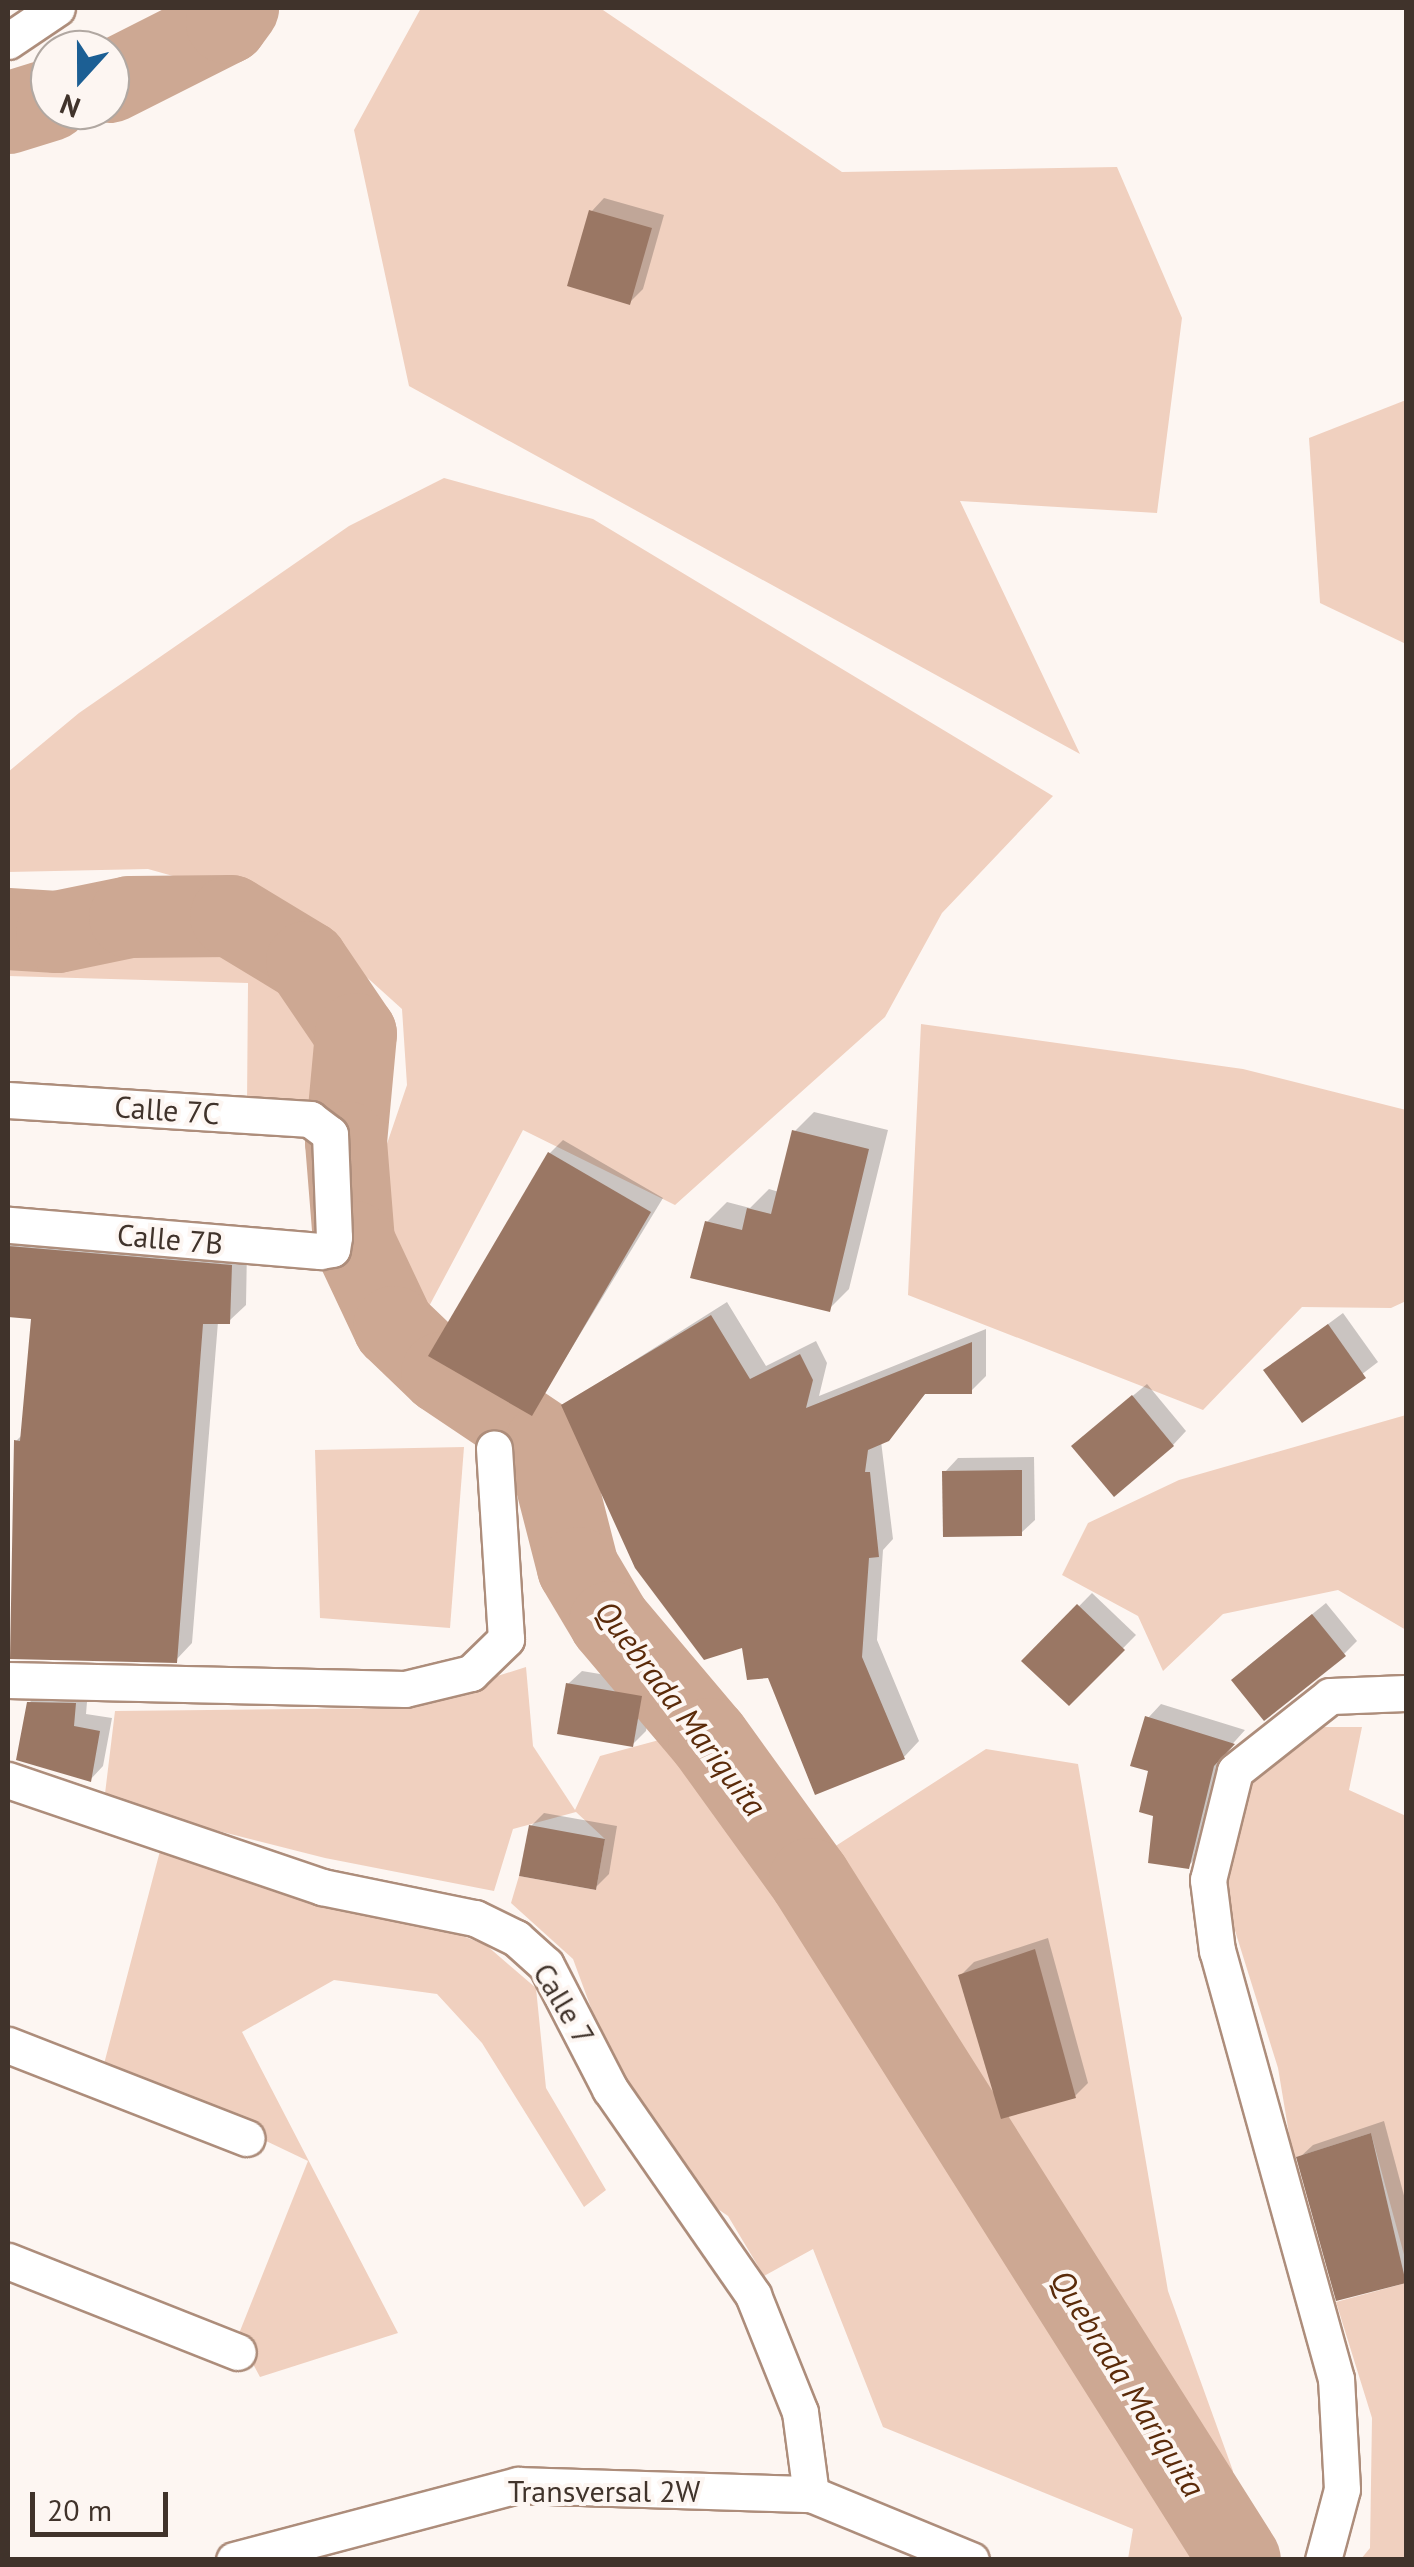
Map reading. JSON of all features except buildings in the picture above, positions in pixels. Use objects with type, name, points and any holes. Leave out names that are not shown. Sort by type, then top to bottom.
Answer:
[{"type":"street","points":[[8,41],[58,8]]},
{"type":"street","name":"Calle 7C","points":[[8,1100],[310,1119],[324,1125],[330,1134],[332,1248]]},
{"type":"street","name":"Calle 7B","points":[[8,1225],[332,1248]]},
{"type":"street","points":[[8,1680],[405,1689],[471,1673],[506,1640],[494,1448]]},
{"type":"street","points":[[1323,2560],[1342,2490],[1336,2379],[1217,1950],[1208,1880],[1235,1771],[1330,1696],[1406,1692]]},
{"type":"street","name":"Calle 7","points":[[8,1780],[304,1881],[475,1918],[516,1938],[546,1965],[610,2090],[753,2295],[800,2412],[811,2494]]},
{"type":"street","points":[[8,2045],[246,2138]]},
{"type":"street","points":[[8,2261],[238,2352]]},
{"type":"street","name":"Transversal 2W","points":[[234,2560],[518,2485],[811,2494],[971,2560]]},
{"type":"shaded area","points":[[421,8],[600,8],[842,172],[1117,167],[1182,318],[1157,513],[960,501],[1080,754],[409,386],[354,130]]},
{"type":"shaded area","points":[[1406,400],[1406,644],[1320,603],[1309,438]]},
{"type":"shaded area","points":[[444,478],[593,519],[1053,796],[942,913],[885,1017],[675,1205],[523,1130],[426,1312],[390,1265],[376,1176],[407,1085],[402,1009],[291,909],[148,869],[8,872],[8,772],[79,713],[349,526]]},
{"type":"shaded area","points":[[187,929],[246,941],[289,970],[343,1037],[326,1119],[247,1104],[248,983],[8,976],[8,950]]},
{"type":"shaded area","points":[[921,1024],[1243,1069],[1406,1110],[1406,1301],[1391,1308],[1302,1307],[1203,1410],[908,1295]]},
{"type":"shaded area","points":[[1406,1415],[1406,1630],[1338,1590],[1223,1614],[1163,1671],[1138,1616],[1062,1575],[1088,1523],[1179,1480]]},
{"type":"shaded area","points":[[464,1447],[450,1628],[320,1618],[315,1450]]},
{"type":"shaded area","points":[[526,1667],[533,1746],[575,1810],[600,1756],[685,1733],[786,1878],[986,1749],[1078,1764],[1168,2291],[1233,2471],[1235,2532],[1271,2559],[1128,2559],[1133,2529],[883,2427],[813,2249],[764,2276],[728,2216],[689,2189],[622,2092],[573,1959],[511,1903],[519,1876],[596,1890],[605,1839],[576,1812],[513,1829],[494,1891],[325,1858],[104,1802],[115,1711],[396,1708]]},
{"type":"shaded area","points":[[1322,1727],[1362,1727],[1349,1790],[1406,1816],[1406,2262],[1371,2133],[1293,2158],[1278,2068],[1216,1870],[1241,1793],[1289,1739]]},
{"type":"shaded area","points":[[160,1851],[345,1912],[450,1931],[486,1945],[536,1988],[546,2088],[606,2190],[584,2207],[482,2043],[437,1994],[334,1980],[242,2032],[398,2333],[260,2377],[238,2336],[308,2161],[104,2064]]},
{"type":"shaded area","points":[[1406,2283],[1406,2559],[1361,2559],[1370,2548],[1372,2418],[1336,2302]]},
{"type":"waterway","name":"Quebrada Mariquita","points":[[130,72],[227,23],[238,8]]},
{"type":"waterway","name":"Quebrada Mariquita","points":[[8,113],[30,106]]},
{"type":"waterway","name":"Quebrada Mariquita","points":[[8,929],[57,932],[130,917],[231,916],[307,962],[356,1034],[346,1142],[354,1242],[394,1327],[442,1373],[546,1443],[578,1568],[610,1622],[709,1739],[810,1879],[1240,2560]]}]
